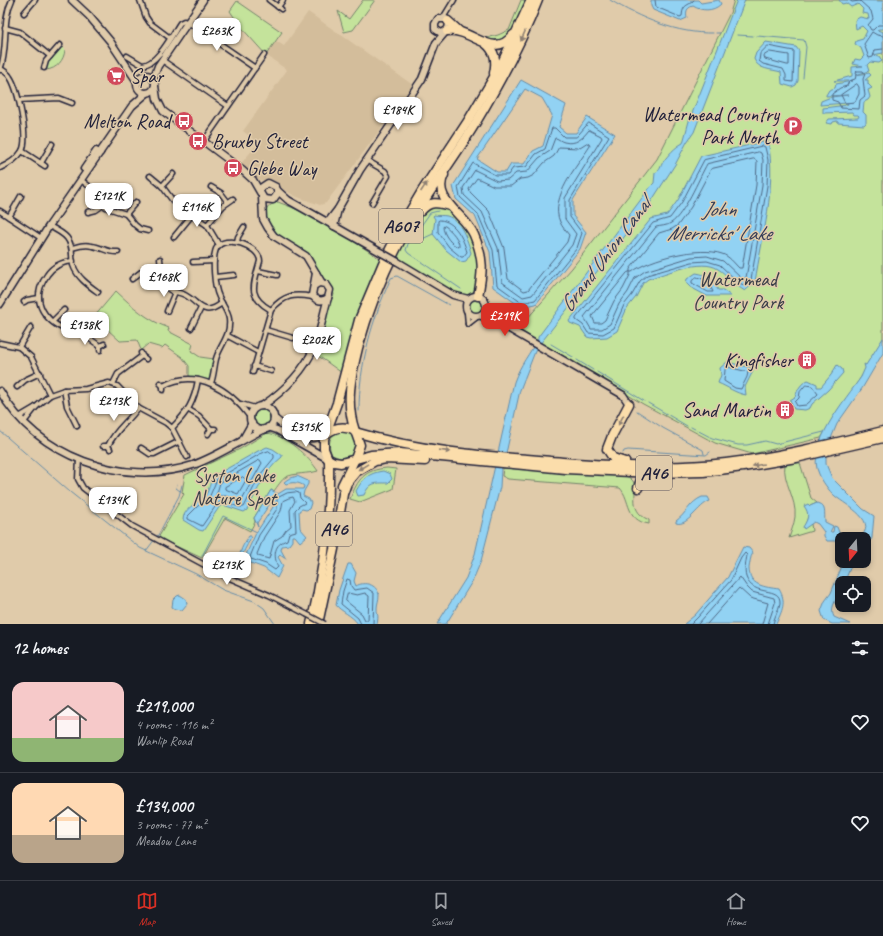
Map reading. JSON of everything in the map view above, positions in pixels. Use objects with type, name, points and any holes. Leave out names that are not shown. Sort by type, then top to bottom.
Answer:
[{"type":"highway","name":"A607","points":[[326,435],[360,320],[382,263],[422,191],[468,122],[488,88],[501,65],[531,0]]},
{"type":"highway","name":"A607","points":[[355,431],[350,415],[350,390],[360,341],[366,322],[389,266],[412,221],[474,125],[510,64],[538,0]]},
{"type":"highway","points":[[446,19],[459,31],[484,42],[499,45],[508,41],[524,16]]},
{"type":"highway","points":[[446,31],[459,31]]},
{"type":"highway","points":[[484,42],[492,48],[496,59],[494,72],[488,88]]},
{"type":"highway","points":[[453,156],[442,178],[441,184],[443,195],[450,206],[464,219],[474,233],[479,248],[483,263],[478,296]]},
{"type":"highway","points":[[412,221],[427,205],[436,203],[450,206]]},
{"type":"highway","points":[[629,404],[609,444],[607,449],[609,454],[618,461],[660,466]]},
{"type":"highway","points":[[341,427],[355,431],[360,445],[355,459],[341,463],[328,459],[324,449],[326,435],[334,429],[341,427]]},
{"type":"highway","name":"A46","points":[[355,431],[417,447],[491,459],[625,472],[653,473],[703,472],[737,468],[845,444],[883,438]]},
{"type":"highway","name":"A46","points":[[845,444],[883,431]]},
{"type":"highway","name":"A46","points":[[318,624],[331,563],[339,495],[345,478],[355,459],[377,454],[390,453],[469,461],[491,459]]},
{"type":"highway","name":"A46","points":[[511,461],[613,466],[660,466],[726,463],[796,455]]},
{"type":"highway","name":"A46","points":[[312,624],[323,562],[329,492],[328,459]]},
{"type":"highway","points":[[331,563],[343,494],[347,483],[356,472],[375,461],[386,459],[469,461]]},
{"type":"highway","points":[[625,472],[634,478],[638,488],[641,480],[653,473]]},
{"type":"street","points":[[0,168],[11,163],[22,151],[25,140],[19,100],[10,77],[0,69],[4,53],[6,14],[12,0]]},
{"type":"street","points":[[24,13],[33,2],[27,0]]},
{"type":"street","points":[[72,0],[89,16],[110,41],[142,92],[148,93],[157,99]]},
{"type":"street","points":[[140,0],[146,17],[150,23],[170,38]]},
{"type":"street","points":[[0,304],[49,226],[135,102],[152,91],[156,70],[203,0]]},
{"type":"street","points":[[269,0],[280,8],[284,0]]},
{"type":"street","points":[[328,222],[338,209],[366,160],[422,79],[436,43],[449,26],[446,19],[454,0]]},
{"type":"street","points":[[436,43],[436,21],[446,19]]},
{"type":"street","points":[[134,55],[129,58],[142,65],[149,63],[158,56],[180,23],[184,21],[188,22],[255,68]]},
{"type":"street","points":[[5,28],[16,30],[28,37],[50,56]]},
{"type":"street","points":[[435,29],[441,32],[446,31]]},
{"type":"street","points":[[25,41],[28,37]]},
{"type":"street","points":[[43,69],[50,56],[60,45]]},
{"type":"street","points":[[204,141],[264,55]]},
{"type":"street","points":[[162,60],[228,106]]},
{"type":"street","points":[[135,102],[139,79],[156,70]]},
{"type":"street","points":[[130,71],[145,76],[154,83],[157,99],[164,111],[253,180],[264,184],[271,184],[288,200],[453,294],[468,299],[478,296],[484,300],[486,308],[494,320]]},
{"type":"street","points":[[19,100],[59,98],[73,104]]},
{"type":"street","points":[[22,151],[43,164],[51,145],[46,143]]},
{"type":"street","points":[[366,160],[385,171],[388,176],[372,204]]},
{"type":"street","points":[[162,186],[173,174]]},
{"type":"street","points":[[150,176],[162,186],[173,201],[207,225],[219,245]]},
{"type":"street","points":[[81,180],[94,190],[103,205],[126,214],[140,229],[148,231]]},
{"type":"street","points":[[253,180],[261,194],[273,199],[288,200]]},
{"type":"street","points":[[242,440],[259,407],[278,395],[292,381],[308,359],[315,346],[330,290],[326,284],[322,283],[314,267],[306,256],[271,232],[264,223],[261,194],[264,184]]},
{"type":"street","points":[[212,189],[221,193],[227,201]]},
{"type":"street","points":[[262,213],[273,199],[277,190]]},
{"type":"street","points":[[9,217],[22,195]]},
{"type":"street","points":[[207,225],[227,201],[232,198]]},
{"type":"street","points":[[126,214],[136,202]]},
{"type":"street","points":[[90,213],[103,205]]},
{"type":"street","points":[[334,226],[338,209]]},
{"type":"street","points":[[0,210],[41,238]]},
{"type":"street","points":[[172,229],[175,235],[192,215]]},
{"type":"street","points":[[49,226],[66,237],[72,248],[73,261],[79,276],[90,287],[98,292]]},
{"type":"street","points":[[236,242],[244,231]]},
{"type":"street","points":[[211,383],[216,358],[228,336],[229,319],[216,290],[214,261],[216,250],[219,245],[224,242],[236,242],[253,250],[260,256],[254,286],[255,296],[271,310]]},
{"type":"street","points":[[72,248],[86,245],[118,252]]},
{"type":"street","points":[[113,252],[113,258]]},
{"type":"street","points":[[203,256],[203,261]]},
{"type":"street","points":[[160,259],[166,287],[175,292],[186,295],[201,308],[212,309],[222,303]]},
{"type":"street","points":[[73,261],[63,262],[48,273],[41,284],[39,298],[42,310],[53,322],[70,332],[85,331],[90,328]]},
{"type":"street","points":[[193,262],[214,261]]},
{"type":"street","points":[[133,276],[145,270],[162,269]]},
{"type":"street","points":[[258,271],[273,272],[277,275]]},
{"type":"street","points":[[316,273],[313,288],[316,299],[324,312]]},
{"type":"street","points":[[215,277],[234,275]]},
{"type":"street","points":[[299,295],[322,283]]},
{"type":"street","points":[[87,291],[90,287]]},
{"type":"street","points":[[163,304],[167,309],[175,292]]},
{"type":"street","points":[[453,294],[472,316],[479,316],[494,320],[623,395],[629,404]]},
{"type":"street","points":[[253,372],[271,310],[277,304],[289,296],[299,295],[322,301],[328,298]]},
{"type":"street","points":[[24,302],[39,298]]},
{"type":"street","points":[[467,311],[465,305],[468,299]]},
{"type":"street","points":[[188,321],[192,326],[201,308]]},
{"type":"street","points":[[479,316],[486,308]]},
{"type":"street","points":[[53,322],[64,310]]},
{"type":"street","points":[[19,347],[29,329],[32,335]]},
{"type":"street","points":[[266,330],[293,338]]},
{"type":"street","points":[[85,331],[90,340],[101,347]]},
{"type":"street","points":[[286,336],[288,331]]},
{"type":"street","points":[[228,336],[258,352]]},
{"type":"street","points":[[0,343],[19,347],[31,357],[50,396]]},
{"type":"street","points":[[113,384],[118,374],[141,355],[146,359]]},
{"type":"street","points":[[254,366],[271,371]]},
{"type":"street","points":[[17,387],[19,381],[40,373]]},
{"type":"street","points":[[162,386],[180,379],[198,380],[211,383],[230,395],[240,404],[258,429],[266,428],[277,430],[328,459]]},
{"type":"street","points":[[172,428],[189,410],[196,392],[198,380]]},
{"type":"street","points":[[19,417],[36,407],[50,396],[64,390],[86,389],[109,383],[117,386],[138,408],[166,423],[172,428],[187,457]]},
{"type":"street","points":[[0,390],[19,417],[57,448],[79,460],[104,468],[122,471],[160,471],[193,465],[214,456],[266,428],[271,425],[274,418]]},
{"type":"street","points":[[64,390],[67,406],[77,426]]},
{"type":"street","points":[[278,395],[271,411],[274,418],[289,430],[308,440],[326,435]]},
{"type":"street","points":[[240,404],[259,407],[271,411]]},
{"type":"street","points":[[24,422],[36,407]]},
{"type":"street","points":[[107,447],[117,430],[126,423],[138,408]]},
{"type":"street","points":[[189,410],[199,416],[211,431]]},
{"type":"street","points":[[141,448],[150,454],[154,454],[180,441]]},
{"type":"street","points":[[154,454],[156,460]]},
{"type":"street","points":[[79,460],[78,478],[83,488],[132,526],[225,576],[269,594],[325,624]]},
{"type":"shaded area","points":[[308,12],[413,85],[326,203],[320,205],[295,196],[269,181],[260,180],[240,165],[258,143],[243,131],[287,70],[266,55],[276,41],[284,46]]},
{"type":"green space","points":[[363,0],[375,0],[353,30],[344,32],[338,11],[349,19]]},
{"type":"green space","points":[[521,0],[531,0],[524,16],[504,44],[483,39],[509,30]]},
{"type":"green space","name":"Watermead Country Park","points":[[734,0],[883,0],[883,340],[821,438],[752,454],[715,443],[643,404],[518,329],[572,268],[657,159],[730,13]]},
{"type":"green space","points":[[237,1],[282,32],[266,55],[240,26],[230,11]]},
{"type":"green space","points":[[60,45],[65,50],[63,57],[57,66],[46,70],[44,68],[45,65]]},
{"type":"green space","points":[[278,202],[318,220],[380,259],[356,322],[342,373],[317,355],[330,300],[334,295],[332,288],[323,278],[308,255],[303,250],[282,238],[267,222],[267,209]]},
{"type":"green space","points":[[430,206],[445,206],[469,231],[479,263],[477,284],[475,290],[469,295],[456,294],[396,257],[419,217]]},
{"type":"green space","points":[[116,291],[134,308],[147,317],[169,328],[168,331],[193,344],[191,351],[200,357],[214,359],[210,381],[189,376],[189,366],[182,357],[165,345],[162,348],[148,344],[141,350],[137,340],[120,341],[94,317]]},
{"type":"green space","points":[[472,296],[480,296],[486,302],[486,310],[480,316],[472,316],[466,310],[466,302]]},
{"type":"green space","points":[[259,410],[265,410],[270,415],[268,424],[265,426],[259,426],[254,421],[254,415]]},
{"type":"green space","points":[[338,431],[348,432],[353,437],[355,445],[352,455],[340,458],[332,455],[330,442],[332,436]]},
{"type":"green space","name":"Syston Lake Nature Spot","points":[[267,433],[289,442],[309,459],[318,471],[284,478],[274,491],[271,490],[254,518],[255,522],[250,531],[225,518],[202,558],[158,538],[184,494],[182,492],[185,475],[240,449]]},
{"type":"green space","points":[[800,463],[811,498],[817,503],[810,506],[805,525],[811,524],[812,531],[789,538],[795,520],[795,510],[786,477],[785,464]]},
{"type":"green space","points":[[387,468],[396,469],[393,489],[360,502],[350,499],[359,481],[367,473]]},
{"type":"green space","points":[[503,468],[619,475],[627,477],[634,483],[635,505],[637,510],[649,520],[649,524],[641,522],[632,514],[626,498],[620,488],[508,479],[502,476]]},
{"type":"water","points":[[651,0],[698,0],[701,3],[719,0],[721,4],[718,7],[707,10],[693,6],[687,10],[687,18],[680,21],[653,10]]},
{"type":"water","name":"Grand Union Canal","points":[[737,0],[745,0],[694,132],[647,208],[536,349],[520,390],[501,469],[500,487],[481,561],[473,580],[446,624],[437,624],[466,578],[475,554],[514,382],[519,370],[538,337],[654,183],[655,173],[659,170],[669,154],[683,143],[689,121]]},
{"type":"water","points":[[839,0],[883,1],[883,29],[877,30],[883,32],[883,53],[873,55],[879,56],[882,61],[879,63],[870,62],[867,65],[869,71],[855,75],[869,73],[871,75],[865,80],[868,80],[868,84],[872,88],[868,90],[870,97],[864,102],[863,112],[866,115],[866,123],[864,125],[838,123],[837,121],[833,122],[832,124],[826,123],[829,119],[858,118],[859,116],[854,115],[852,112],[823,113],[823,108],[847,105],[848,103],[820,105],[821,101],[831,97],[848,95],[826,96],[829,90],[835,88],[836,84],[852,81],[834,81],[852,76],[852,67],[863,66],[853,64],[855,59],[860,60],[864,56],[861,48],[855,44],[856,41],[863,39],[867,31],[862,26],[856,29],[855,20],[860,17],[869,19],[868,14],[862,13],[863,9],[858,4],[851,7],[846,3],[842,4]]},
{"type":"water","points":[[766,42],[796,47],[799,51],[798,81],[796,85],[792,87],[782,84],[781,72],[762,67],[756,63],[754,59],[756,53]]},
{"type":"water","points":[[521,80],[566,105],[559,127],[566,133],[576,133],[587,117],[615,134],[573,200],[573,216],[586,232],[580,249],[536,304],[521,307],[493,287],[490,252],[475,216],[456,199],[453,186]],"holes":[[[525,89],[542,98],[552,115],[543,146],[533,151],[524,164],[511,164],[506,172],[497,172],[477,159]]]},
{"type":"water","name":"John Merricks' Lake","points":[[768,141],[771,176],[770,194],[755,282],[745,291],[722,271],[711,266],[703,265],[683,268],[648,279],[643,283],[636,297],[627,308],[617,331],[607,337],[587,337],[580,327],[570,323],[569,321],[651,219],[667,215],[678,200],[701,156]]},
{"type":"water","points":[[433,216],[452,218],[460,226],[466,237],[471,253],[466,261],[461,262],[446,250],[433,234],[435,219]]},
{"type":"water","points":[[696,273],[707,276],[712,280],[718,290],[723,290],[731,296],[707,296],[690,287],[686,283],[687,279]]},
{"type":"water","points":[[883,338],[883,353],[863,387],[837,424],[826,455],[826,464],[832,478],[863,509],[874,516],[871,540],[871,532],[864,532],[866,527],[860,515],[828,489],[819,474],[816,463],[822,437],[829,423],[861,377],[865,368],[864,364],[866,365]]},
{"type":"water","points":[[727,362],[752,368],[753,371],[745,387],[746,395],[718,383],[721,375],[720,368]]},
{"type":"water","points":[[837,365],[842,369],[843,373],[828,390],[812,404],[810,408],[805,410],[794,409],[790,400],[795,397],[801,385],[808,380],[817,384],[817,387],[821,387]]},
{"type":"water","points":[[267,447],[282,455],[282,457],[266,475],[247,510],[244,512],[223,505],[220,506],[203,531],[183,520],[188,509],[206,495],[214,476]]},
{"type":"water","points":[[383,471],[390,474],[392,479],[388,483],[371,485],[364,495],[358,496],[356,491],[364,479],[374,473]]},
{"type":"water","points":[[297,476],[308,481],[303,496],[309,499],[311,503],[309,509],[302,509],[299,511],[300,528],[307,536],[300,542],[295,536],[292,536],[292,541],[289,545],[282,546],[281,550],[286,559],[280,555],[278,557],[283,566],[277,578],[264,568],[248,562],[246,565],[241,563],[240,552],[249,536],[251,536],[242,558],[244,559],[256,533],[273,507],[274,503],[271,502],[257,523],[258,527],[254,518],[271,490],[278,494],[286,489],[303,489],[304,486],[298,483],[286,484],[284,482]]},
{"type":"water","points":[[702,497],[708,497],[710,501],[685,522],[676,523],[676,521],[691,505]]},
{"type":"water","points":[[817,503],[824,508],[825,522],[833,526],[830,532],[833,532],[834,526],[837,527],[839,532],[835,532],[835,541],[827,541],[824,536],[824,532],[818,524],[814,522],[804,529],[803,527],[808,514],[804,506],[808,504],[810,506]]},
{"type":"water","points":[[743,547],[749,548],[753,553],[749,568],[752,579],[763,586],[779,589],[783,598],[783,606],[776,624],[684,624],[695,615],[728,577]]},
{"type":"water","points":[[348,564],[351,564],[356,573],[354,581],[356,586],[359,584],[370,584],[378,591],[377,624],[358,624],[353,618],[336,605],[339,590]]},
{"type":"water","points":[[841,568],[850,568],[847,576],[838,576]]},
{"type":"water","points":[[835,583],[835,602],[833,608],[834,617],[850,624],[832,624],[824,620],[821,611],[825,601],[831,593]]},
{"type":"water","points":[[180,595],[186,599],[187,604],[182,610],[172,607],[173,600]]},
{"type":"waterway","points":[[610,0],[646,19],[659,24],[686,31],[713,33]]},
{"type":"waterway","points":[[737,35],[753,36]]},
{"type":"waterway","points":[[757,36],[804,40],[806,47],[803,78]]},
{"type":"waterway","points":[[438,211],[430,213],[408,244],[406,250],[408,253],[461,289]]},
{"type":"waterway","points":[[416,242],[433,234]]},
{"type":"waterway","points":[[359,411],[361,376],[364,359],[378,310],[391,278],[397,276],[449,305]]},
{"type":"waterway","points":[[551,344],[573,357]]},
{"type":"waterway","points":[[577,360],[593,370]]},
{"type":"waterway","points":[[597,372],[644,401]]},
{"type":"waterway","points":[[648,403],[687,426]]},
{"type":"waterway","points":[[637,411],[663,428],[703,450],[704,454]]},
{"type":"waterway","points":[[691,427],[712,438],[738,445],[747,445],[765,441],[776,444],[824,432]]},
{"type":"waterway","points":[[0,431],[70,492],[140,548],[196,574],[223,590],[254,601],[264,608],[275,624]]},
{"type":"waterway","points":[[623,453],[624,451],[628,450],[706,455],[710,452]]},
{"type":"waterway","points":[[177,484],[176,488],[180,491]]},
{"type":"waterway","points":[[157,537],[179,496],[182,485]]},
{"type":"waterway","points":[[202,556],[223,516],[257,532]]},
{"type":"waterway","points":[[146,551],[155,539]]},
{"type":"place","name":"Spar","points":[[116,76]]},
{"type":"place","name":"Melton Road","points":[[184,121]]},
{"type":"place","name":"Watermead Country Park North","points":[[793,126]]},
{"type":"place","name":"Bruxby Street","points":[[198,141]]},
{"type":"place","name":"Glebe Way","points":[[233,168]]},
{"type":"place","name":"Kingfisher","points":[[807,360]]},
{"type":"place","name":"Sand Martin","points":[[785,410]]}]
